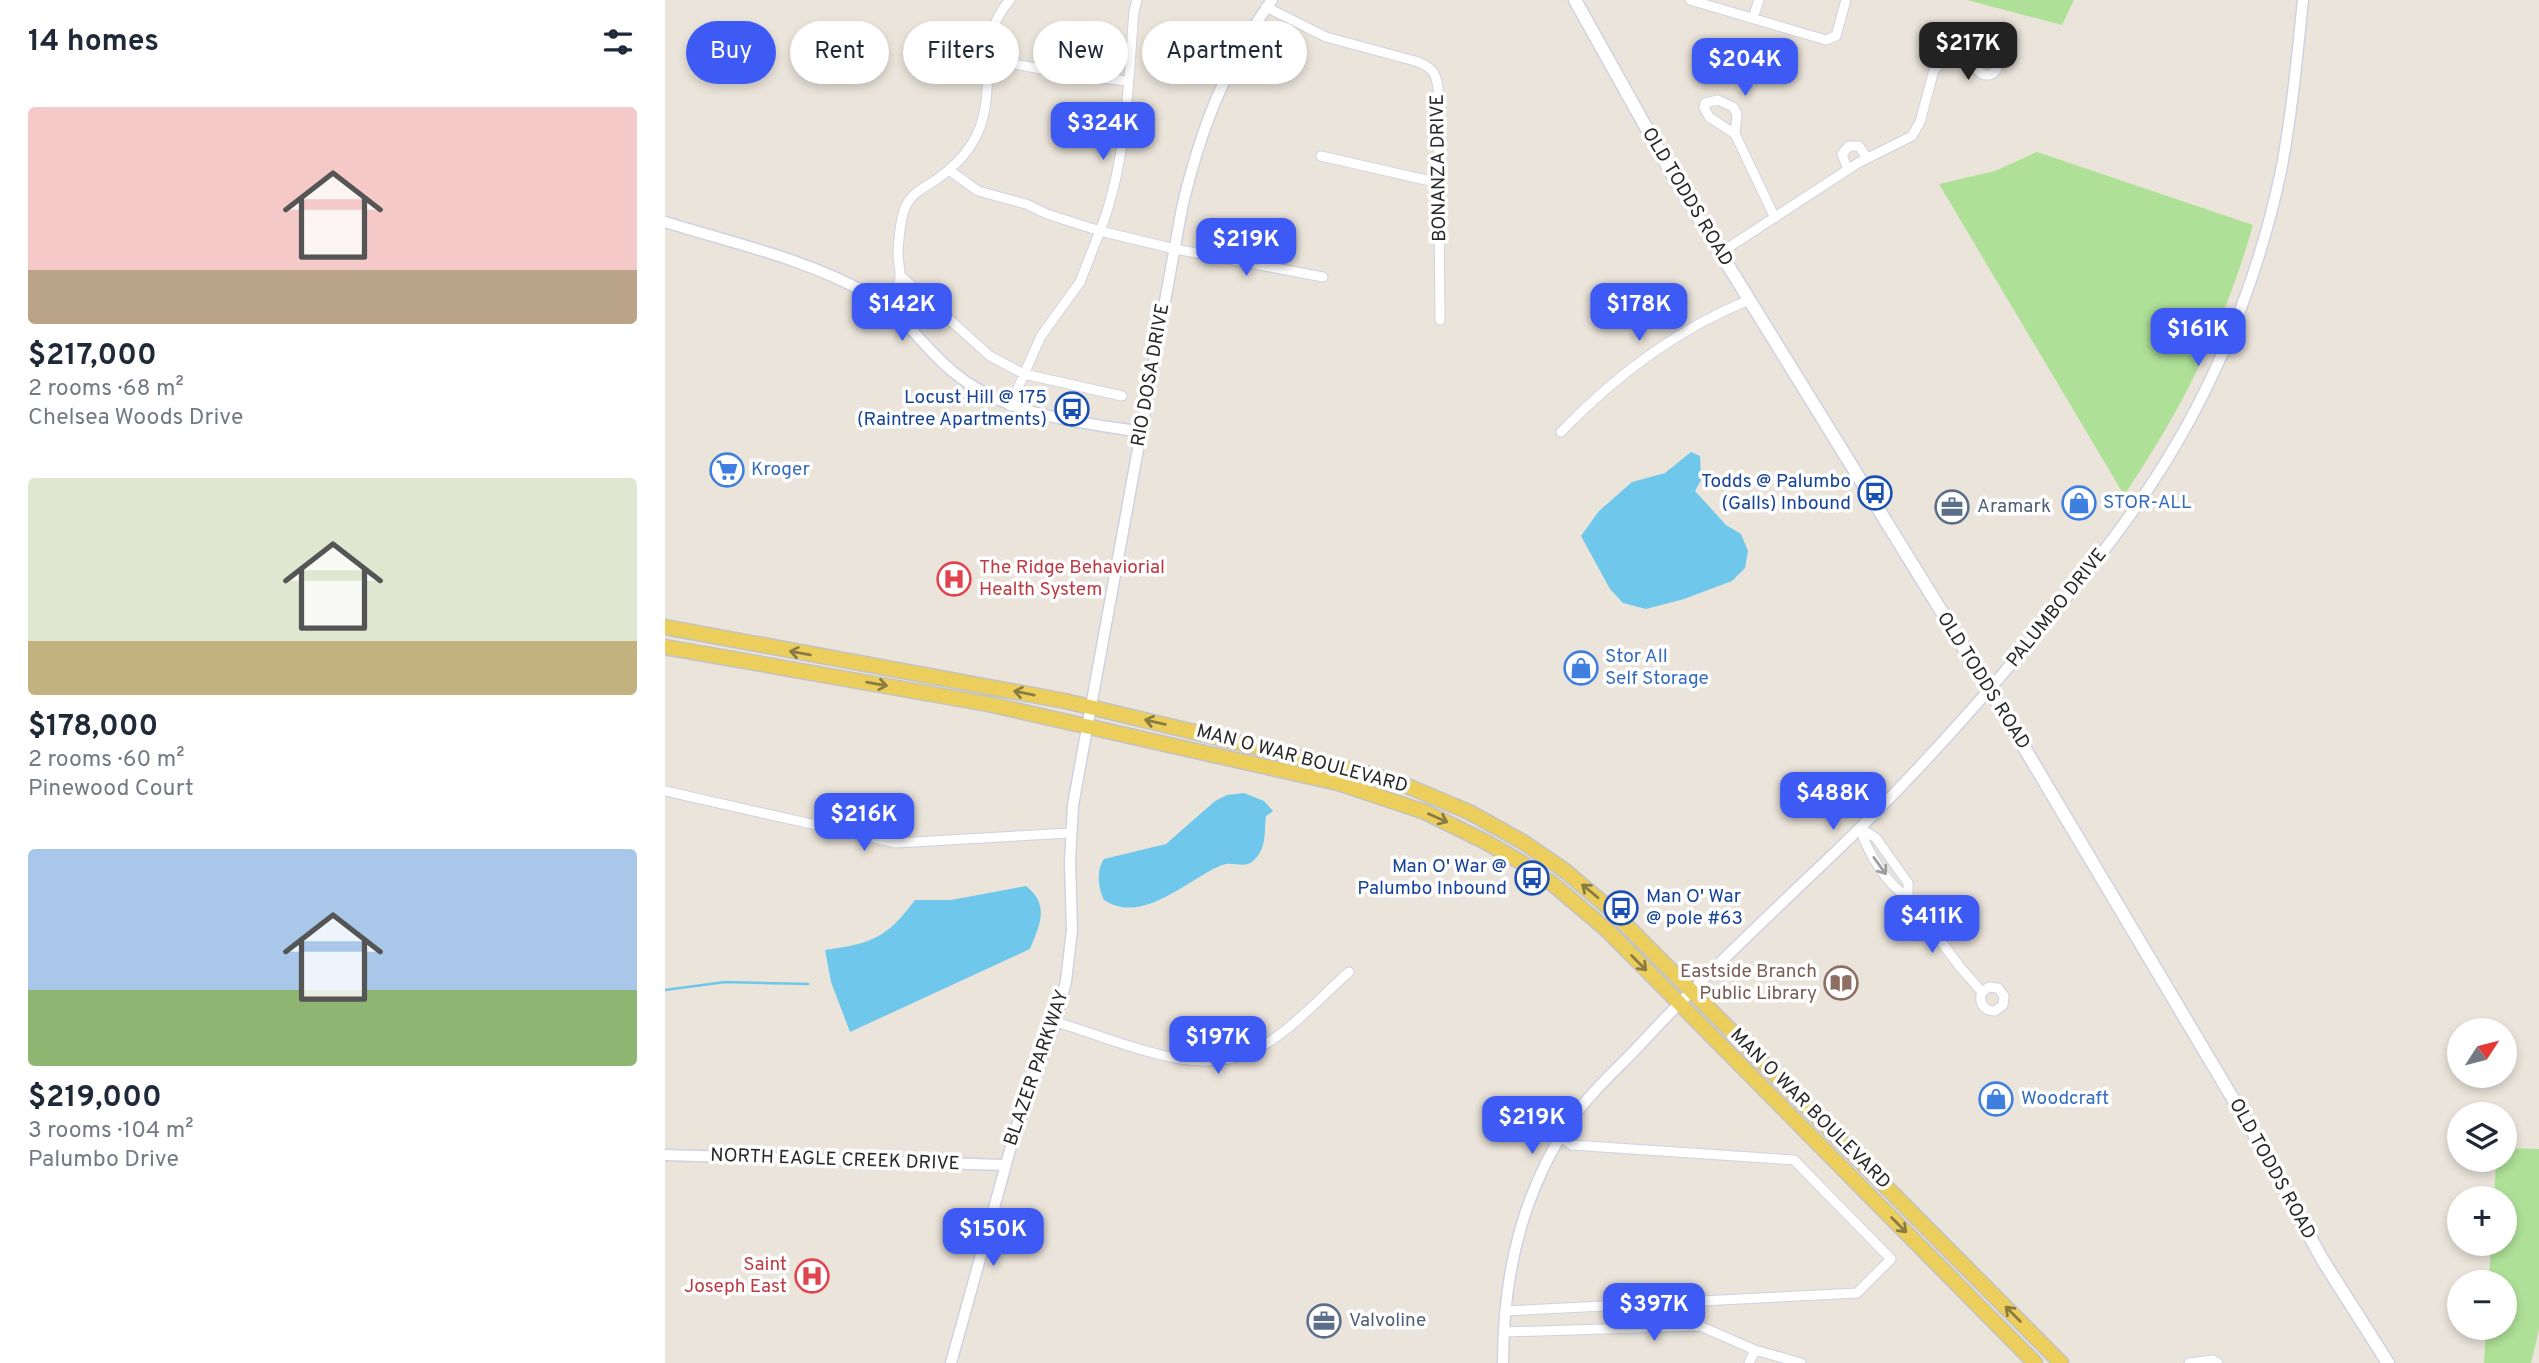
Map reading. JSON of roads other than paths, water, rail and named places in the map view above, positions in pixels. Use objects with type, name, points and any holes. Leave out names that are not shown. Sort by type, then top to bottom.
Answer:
[{"type":"main road","name":"OLD TODDS ROAD","points":[[1578,1],[1676,181],[1990,690],[2261,1146],[2322,1259],[2388,1363]]},
{"type":"main road","name":"MAN O WAR BOULEVARD","points":[[665,627],[1091,707],[1347,767],[1412,788],[1469,812],[1523,842],[1581,884],[1624,922],[2060,1363]]},
{"type":"main road","name":"MAN O WAR BOULEVARD","points":[[665,647],[937,694],[1088,725],[1338,783],[1396,801],[1452,824],[1519,861],[1554,885],[1607,930],[2035,1363]]},
{"type":"street","points":[[993,0],[1003,8]]},
{"type":"street","points":[[995,21],[997,14],[1010,0]]},
{"type":"street","points":[[1128,81],[1137,0]]},
{"type":"street","points":[[1690,0],[1819,39],[1832,40],[1846,0]]},
{"type":"street","points":[[1753,18],[1759,0]]},
{"type":"street","name":"PALUMBO DRIVE","points":[[1503,1363],[1505,1311],[1521,1223],[1538,1179],[1578,1110],[1692,989],[1860,828],[1990,690],[2135,509],[2172,452],[2212,376],[2249,286],[2270,216],[2290,119],[2304,0]]},
{"type":"street","name":"BONANZA DRIVE","points":[[1269,4],[1326,37],[1429,66],[1434,72],[1438,88],[1440,320]]},
{"type":"street","name":"RIO DOSA DRIVE","points":[[1088,725],[1185,195],[1201,134],[1231,65],[1269,4]]},
{"type":"street","points":[[1936,68],[1927,54],[1934,42],[1944,43],[1955,57]]},
{"type":"street","points":[[1720,253],[1867,158],[1903,142],[1916,131],[1936,68],[1946,59],[1955,57],[1976,62]]},
{"type":"street","points":[[883,303],[897,288],[901,276],[898,252],[905,209],[915,192],[959,162],[978,133],[987,100],[988,84]]},
{"type":"street","points":[[1010,405],[1041,336],[1080,282],[1100,231],[1122,142],[1128,84]]},
{"type":"street","points":[[1735,134],[1775,218]]},
{"type":"street","points":[[1848,170],[1842,154],[1849,146],[1859,146],[1867,158]]},
{"type":"street","points":[[1321,156],[1439,183]]},
{"type":"street","points":[[949,170],[978,191],[1026,204],[1047,214],[1100,231],[1175,249],[1323,277]]},
{"type":"street","points":[[665,222],[834,276],[883,303],[964,381],[1010,405],[1053,417],[1141,432]]},
{"type":"street","points":[[901,276],[990,356],[1024,374],[1122,396]]},
{"type":"street","points":[[1561,432],[1646,356],[1700,322],[1749,300]]},
{"type":"street","name":"BLAZER PARKWAY","points":[[951,1363],[1005,1165],[1021,1112],[1056,1022],[1066,981],[1071,946],[1070,833],[1088,725]]},
{"type":"street","points":[[665,791],[896,843],[1070,833]]},
{"type":"street","points":[[1860,828],[1875,838],[1908,883],[1909,897],[1960,967],[1982,992]]},
{"type":"street","points":[[1056,1022],[1170,1058],[1199,1061],[1229,1059],[1248,1054],[1266,1043],[1349,972]]},
{"type":"street","points":[[1505,1311],[1857,1293],[1891,1259],[1794,1160],[1572,1145],[1561,1137]]},
{"type":"street","name":"NORTH EAGLE CREEK DRIVE","points":[[665,1155],[1005,1165]]},
{"type":"street","points":[[1504,1332],[1700,1326],[1755,1350],[1801,1363]]},
{"type":"street","points":[[1749,1363],[1755,1350]]},
{"type":"street","points":[[2189,1363],[2215,1362]]},
{"type":"water","points":[[1691,452],[1700,456],[1701,480],[1695,491],[1726,525],[1741,534],[1748,551],[1745,568],[1732,581],[1684,599],[1646,609],[1623,603],[1610,589],[1581,536],[1599,511],[1632,482],[1665,473]]},
{"type":"water","points":[[1244,793],[1264,801],[1273,811],[1266,816],[1263,846],[1253,861],[1222,865],[1150,904],[1119,906],[1104,900],[1099,879],[1104,859],[1166,844],[1215,801],[1227,795]]},
{"type":"water","points":[[1026,886],[1038,900],[1041,915],[1030,949],[850,1032],[831,982],[825,950],[855,945],[877,937],[895,923],[915,900],[951,900]]},
{"type":"waterway","points":[[665,990],[725,982],[808,984]]},
{"type":"place","name":"Locust Hill @ 175 (Raintree Apartments)","points":[[1072,409]]},
{"type":"place","name":"Kroger","points":[[727,470]]},
{"type":"place","name":"Todds @ Palumbo (Galls) Inbound","points":[[1875,493]]},
{"type":"place","name":"STOR-ALL","points":[[2079,503]]},
{"type":"place","name":"Aramark","points":[[1952,507]]},
{"type":"place","name":"The Ridge Behaviorial Health System","points":[[954,579]]},
{"type":"place","name":"Stor All Self Storage","points":[[1581,668]]},
{"type":"place","name":"Man O' War @ Palumbo Inbound","points":[[1532,878]]},
{"type":"place","name":"Man O' War @ pole #63","points":[[1621,908]]},
{"type":"place","name":"Eastside Branch Public Library","points":[[1841,983]]},
{"type":"place","name":"Woodcraft","points":[[1996,1099]]},
{"type":"place","name":"Saint Joseph East","points":[[812,1276]]},
{"type":"place","name":"Valvoline","points":[[1324,1321]]}]
